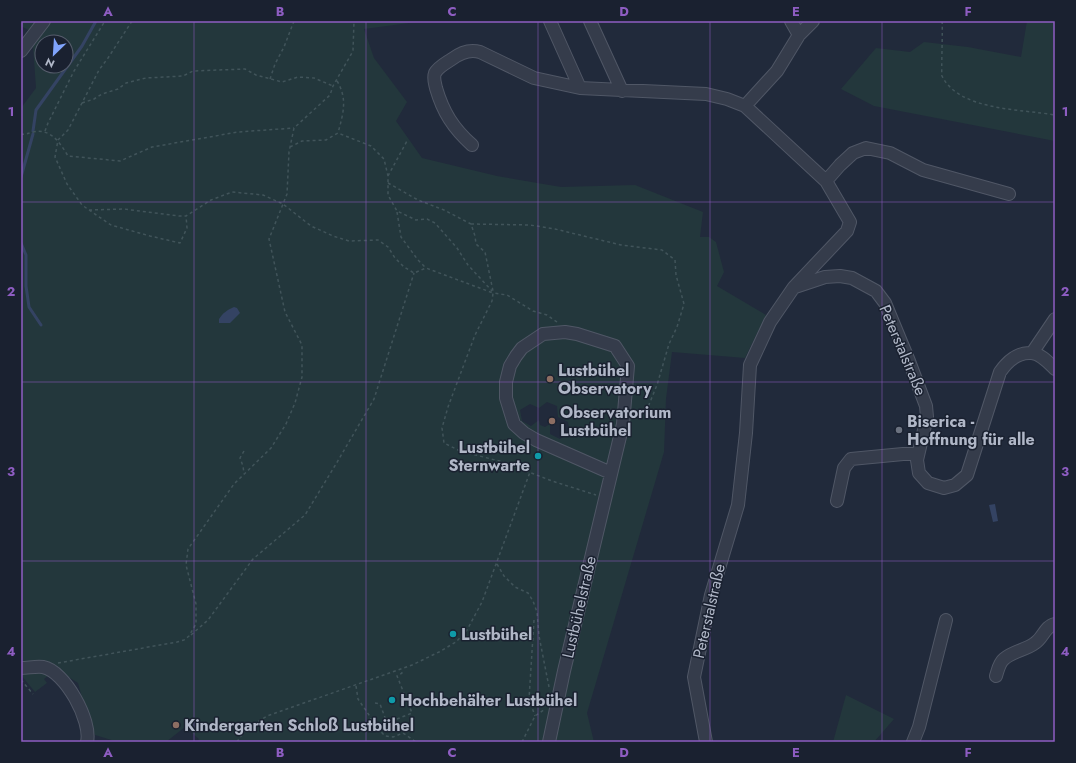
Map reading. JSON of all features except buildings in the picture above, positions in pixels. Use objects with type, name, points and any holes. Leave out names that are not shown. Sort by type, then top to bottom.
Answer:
[{"type":"street","points":[[21,51],[44,21]]},
{"type":"street","points":[[550,21],[580,88]]},
{"type":"street","points":[[590,21],[622,91]]},
{"type":"street","points":[[792,21],[799,35]]},
{"type":"street","points":[[745,106],[777,71],[799,35],[813,21]]},
{"type":"street","points":[[472,145],[463,137],[445,113],[434,79],[440,66],[456,55],[473,50],[534,78],[580,88],[706,94],[727,99],[745,106],[826,181],[850,222],[850,226],[794,287]]},
{"type":"street","points":[[826,181],[853,153],[866,148],[890,153],[923,170],[1009,194]]},
{"type":"street","name":"Peterstalstraße","points":[[706,742],[694,677],[711,595],[738,505],[746,433],[750,365],[770,322],[794,287],[825,277],[840,276],[852,278],[876,291],[885,303],[926,406],[927,416],[917,460],[919,472],[928,483],[944,488],[955,485],[967,476],[1000,372],[1006,364],[1017,356],[1032,353]]},
{"type":"street","points":[[1055,320],[1032,353],[1044,358],[1055,369]]},
{"type":"street","name":"Lustbühelstraße","points":[[549,742],[564,671],[624,420],[628,366],[615,346],[577,334],[565,332],[543,334],[529,343],[516,356],[510,366],[506,382],[506,398],[508,409],[514,424],[524,433],[611,473]]},
{"type":"street","points":[[837,501],[844,468],[851,459],[918,454]]},
{"type":"street","points":[[913,742],[919,727],[946,620]]},
{"type":"street","points":[[996,676],[1001,661],[1012,653],[1035,644],[1040,640],[1047,628],[1055,624]]},
{"type":"street","points":[[21,668],[43,667],[61,678],[71,690],[85,720],[87,742]]},
{"type":"path","points":[[44,131],[74,71],[104,21]]},
{"type":"path","points":[[132,21],[108,58],[98,70],[68,130],[58,140],[55,157],[67,184],[82,205],[111,225],[180,243],[187,228],[186,216]]},
{"type":"path","points":[[270,79],[274,64],[284,47],[294,21]]},
{"type":"path","points":[[189,636],[196,624],[197,613],[186,565],[188,549],[234,484],[271,448],[286,424],[296,403],[302,377],[302,345],[285,312],[269,238],[287,194],[290,148],[294,128],[330,95],[333,86],[354,51],[354,21]]},
{"type":"path","points":[[942,21],[941,76],[953,90],[971,101],[988,106],[1055,115]]},
{"type":"path","points":[[82,103],[118,89],[126,83],[146,78],[182,76],[193,71],[245,69],[256,75],[282,82],[298,77],[314,78],[333,86]]},
{"type":"path","points":[[290,148],[302,141],[326,140],[338,133],[343,110],[343,91],[337,81]]},
{"type":"path","points":[[21,134],[26,135],[33,132],[44,131],[58,140],[68,156],[120,161],[152,147],[238,132],[294,128]]},
{"type":"path","points":[[338,133],[371,146],[384,159],[388,176]]},
{"type":"path","points":[[407,141],[388,176],[388,195],[397,211],[401,237],[418,260],[426,268],[493,293],[506,295],[533,312],[547,315],[559,323],[565,332]]},
{"type":"path","points":[[387,183],[418,200],[444,210],[471,224],[530,225],[621,245],[662,250],[675,260],[676,275],[684,304],[677,328],[669,344],[657,385],[648,407],[624,420]]},
{"type":"path","points":[[89,210],[124,209],[186,216],[211,200],[232,192],[263,195],[283,204],[311,226],[333,236],[349,241],[378,240],[388,247],[395,258],[404,267],[414,273]]},
{"type":"path","points":[[397,211],[416,220],[427,219],[434,223],[457,248],[468,265],[493,293]]},
{"type":"path","points":[[471,224],[476,244],[485,252],[493,293],[492,301],[475,335],[448,407],[442,428],[444,443],[460,451],[503,462],[577,490],[605,498]]},
{"type":"path","points":[[43,667],[83,658],[177,642],[184,640],[208,620],[253,559],[305,515],[374,399],[414,273],[426,268]]},
{"type":"path","points":[[244,452],[240,458],[244,474]]},
{"type":"path","points":[[237,742],[245,730],[267,716],[412,665],[456,642],[467,630],[482,602],[530,472]]},
{"type":"path","points":[[497,564],[504,576],[515,587],[528,593],[533,601],[550,689]]},
{"type":"path","points":[[534,620],[529,699],[535,716]]},
{"type":"path","points":[[375,702],[380,704],[387,723],[412,714],[397,676],[402,673],[400,669]]},
{"type":"path","points":[[21,680],[33,694]]},
{"type":"path","points":[[356,685],[358,699],[374,724],[385,736],[393,737],[403,733],[416,742]]},
{"type":"path","points":[[522,742],[535,716],[546,708]]},
{"type":"green space","points":[[21,21],[424,21],[364,29],[374,58],[407,102],[396,121],[422,158],[497,176],[561,187],[635,185],[703,212],[700,237],[709,237],[716,242],[724,272],[717,286],[766,315],[745,358],[672,352],[666,399],[664,452],[587,713],[594,742],[197,742],[199,739],[185,727],[166,742],[118,742],[95,735],[87,716],[78,683],[53,667],[21,664],[21,108],[36,88],[35,74],[74,74],[74,34],[34,34],[34,60],[32,32],[21,26]],"holes":[[[547,402],[557,406],[558,417],[568,422],[570,433],[560,439],[550,434],[550,424],[545,427],[540,425],[539,420],[531,426],[522,421],[520,410],[530,404],[539,408]]]},
{"type":"green space","points":[[1027,21],[1055,21],[1055,141],[874,106],[841,89],[876,48],[910,52],[924,42],[968,47],[1021,57]]},
{"type":"green space","points":[[21,671],[46,672],[49,675],[44,679],[47,683],[35,692],[21,675]]},
{"type":"green space","points":[[846,695],[894,719],[874,742],[833,742]]},
{"type":"water","points":[[234,307],[237,308],[240,313],[230,323],[219,323],[219,319],[222,315]]},
{"type":"water","points":[[995,504],[998,521],[993,522],[989,505]]},
{"type":"waterway","points":[[33,131],[36,110],[82,46],[96,21]]},
{"type":"waterway","points":[[21,177],[33,134]]},
{"type":"waterway","points":[[21,243],[26,255],[26,286],[29,307],[41,325]]},
{"type":"place","name":"Lustbühel Observatory","points":[[550,379]]},
{"type":"place","name":"Observatorium Lustbühel","points":[[552,421]]},
{"type":"place","name":"Biserica - Hoffnung für alle","points":[[899,430]]},
{"type":"place","name":"Lustbühel Sternwarte","points":[[538,456]]},
{"type":"place","name":"Lustbühel","points":[[453,634]]},
{"type":"place","name":"Hochbehälter Lustbühel","points":[[392,700]]},
{"type":"place","name":"Kindergarten Schloß Lustbühel","points":[[176,725]]}]
